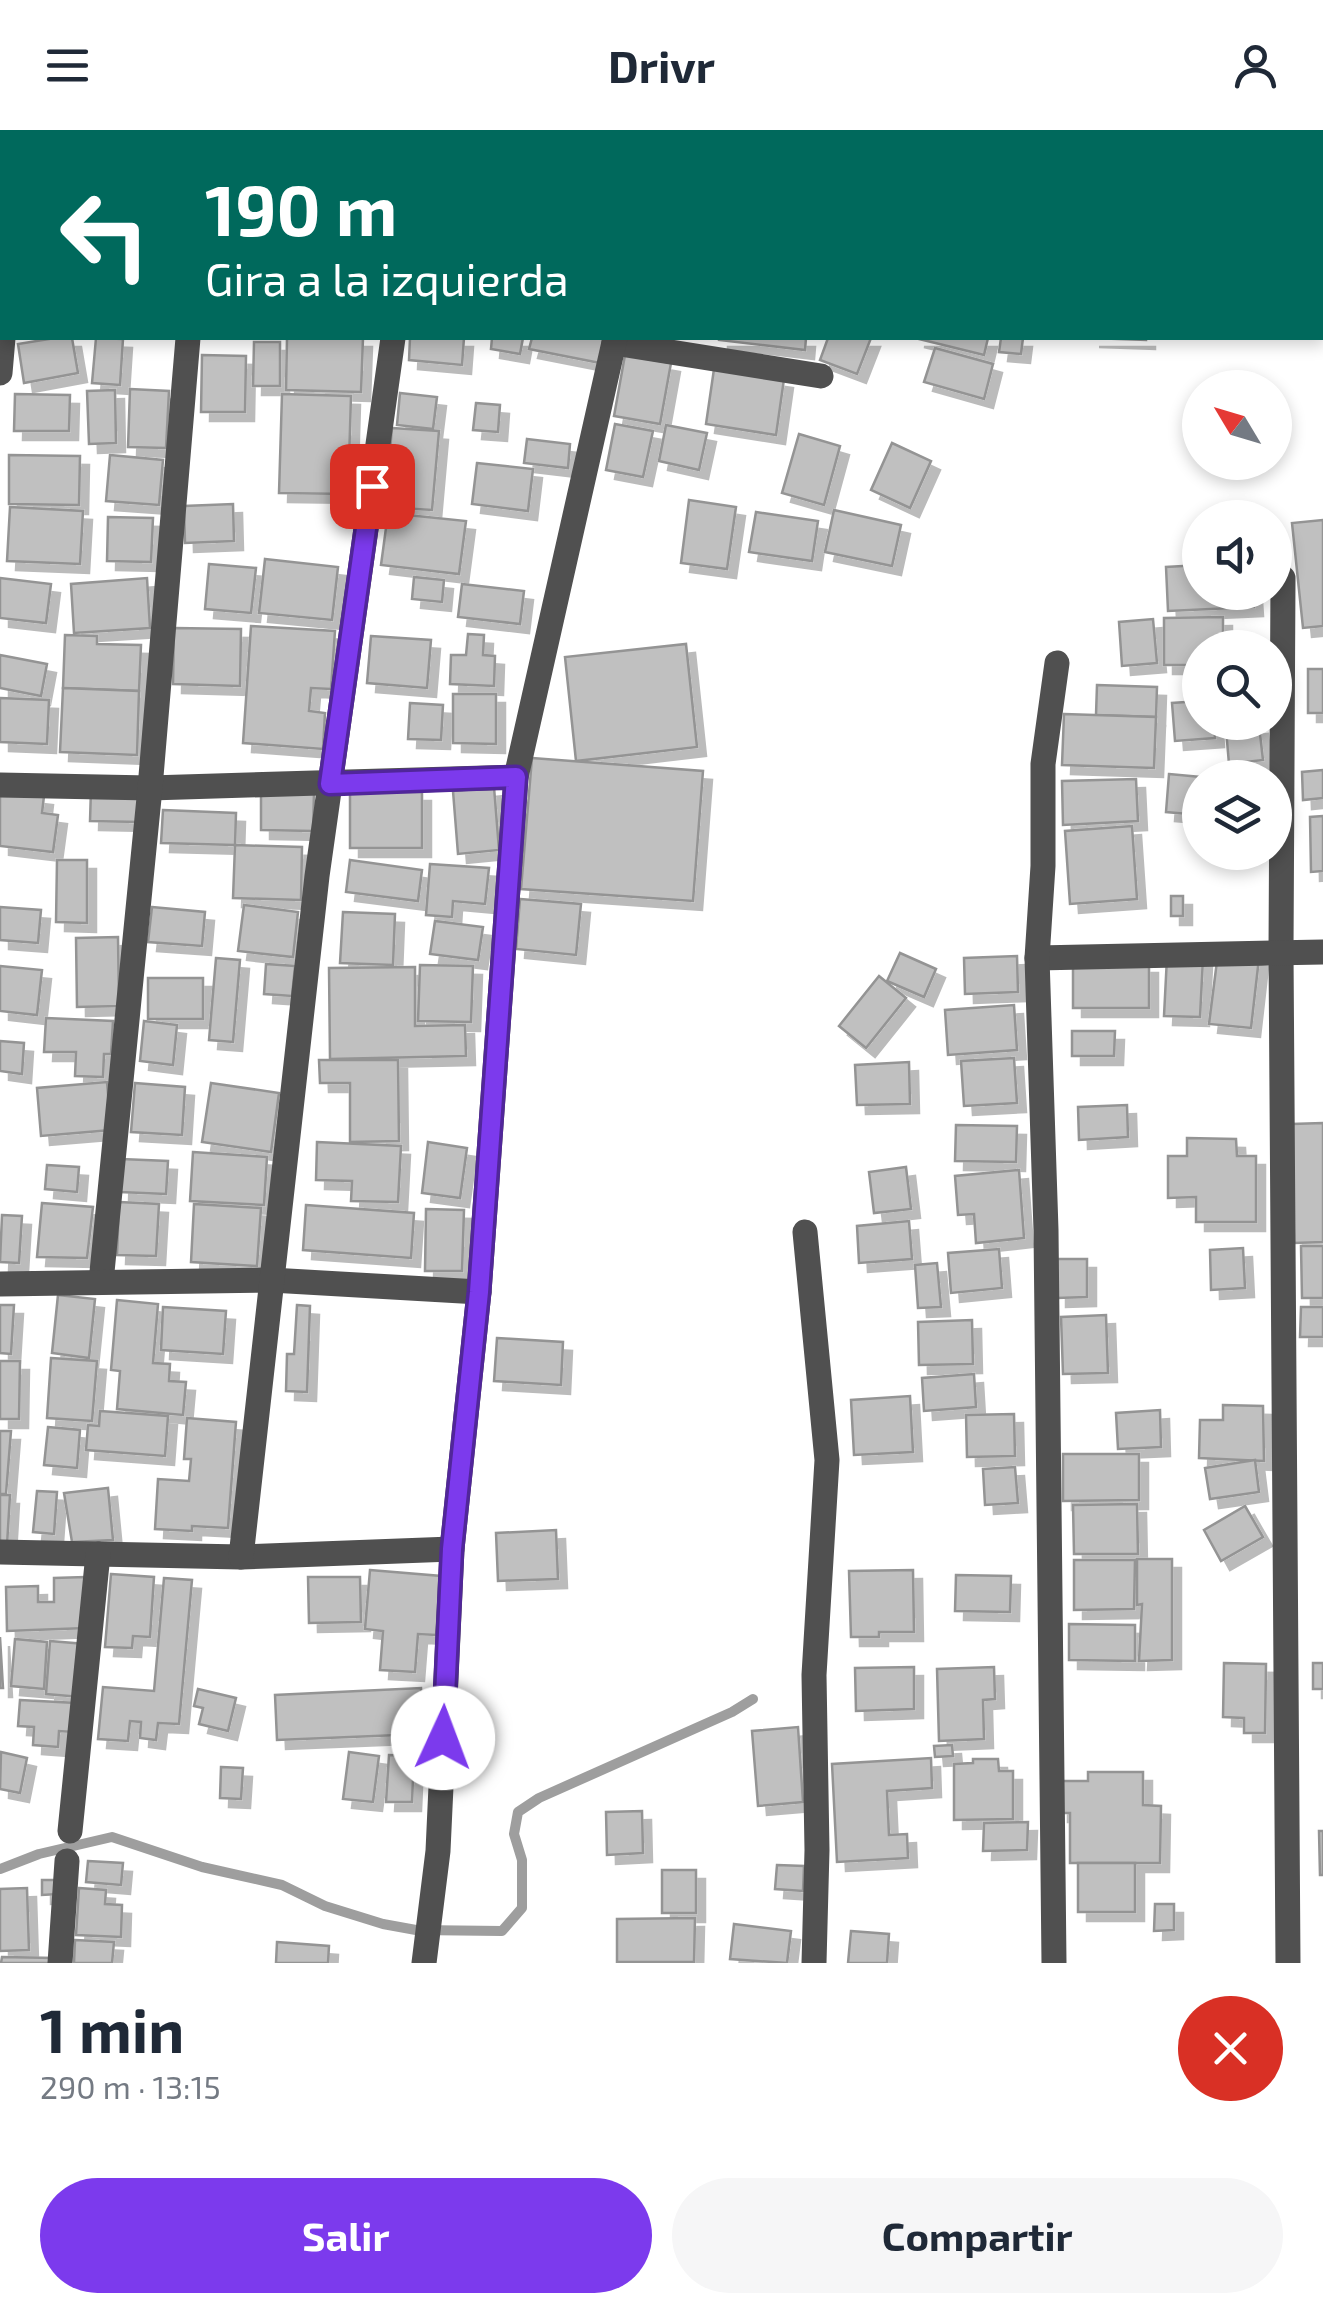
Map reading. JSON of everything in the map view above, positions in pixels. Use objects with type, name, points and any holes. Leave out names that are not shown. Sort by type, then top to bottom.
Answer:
[{"type":"street","points":[[0,373],[3,340]]},
{"type":"street","points":[[101,1282],[150,788],[188,340]]},
{"type":"street","points":[[240,1558],[330,784],[392,340]]},
{"type":"street","points":[[424,1963],[438,1851],[452,1549],[479,1292],[516,777],[614,340],[821,376]]},
{"type":"street","points":[[1283,610],[1281,951],[1288,1963]]},
{"type":"street","points":[[1054,1963],[1046,1230],[1037,958],[1044,764],[1057,663]]},
{"type":"street","points":[[0,785],[150,788],[516,777]]},
{"type":"street","points":[[1037,958],[1323,952]]},
{"type":"street","points":[[805,1232],[827,1460],[814,1675],[814,1963]]},
{"type":"street","points":[[0,1284],[271,1280],[479,1292]]},
{"type":"street","points":[[0,1552],[240,1558],[452,1549]]},
{"type":"street","points":[[70,1831],[98,1554]]},
{"type":"street","points":[[60,1963],[67,1861]]},
{"type":"building","points":[[72,340],[78,373],[24,383],[18,344]]},
{"type":"building","points":[[96,340],[123,340],[120,385],[92,383]]},
{"type":"building","points":[[287,340],[363,340],[361,392],[286,390]]},
{"type":"building","points":[[410,340],[464,340],[462,365],[409,360]]},
{"type":"building","points":[[492,340],[523,340],[520,354],[491,349]]},
{"type":"building","points":[[531,340],[605,340],[600,363],[529,349]]},
{"type":"building","points":[[719,340],[806,340],[805,350]]},
{"type":"building","points":[[827,340],[870,340],[857,374],[820,360]]},
{"type":"building","points":[[923,340],[988,340],[984,355]]},
{"type":"building","points":[[1001,340],[1023,340],[1021,354],[999,352]]},
{"type":"building","points":[[254,342],[280,342],[280,386],[253,386]]},
{"type":"building","points":[[935,348],[993,364],[984,399],[924,382]]},
{"type":"building","points":[[202,355],[246,356],[245,412],[201,412]]},
{"type":"building","points":[[625,355],[671,363],[660,424],[614,416]]},
{"type":"building","points":[[714,369],[784,379],[776,435],[706,424]]},
{"type":"building","points":[[130,389],[169,391],[166,448],[128,447]]},
{"type":"building","points":[[115,390],[116,443],[89,444],[87,391]]},
{"type":"building","points":[[400,393],[437,397],[433,429],[397,425]]},
{"type":"building","points":[[15,394],[70,395],[69,431],[14,431]]},
{"type":"building","points":[[282,394],[351,396],[348,494],[279,493]]},
{"type":"building","points":[[476,403],[500,405],[498,432],[473,430]]},
{"type":"building","points":[[615,424],[653,431],[643,477],[606,470]]},
{"type":"building","points":[[666,425],[707,433],[699,470],[659,461]]},
{"type":"building","points":[[392,428],[439,431],[432,510],[385,507]]},
{"type":"building","points":[[799,434],[840,446],[824,505],[782,493]]},
{"type":"building","points":[[527,439],[570,444],[568,468],[524,463]]},
{"type":"building","points":[[892,443],[931,461],[910,508],[871,490]]},
{"type":"building","points":[[9,455],[80,456],[79,505],[9,504]]},
{"type":"building","points":[[110,455],[163,460],[159,505],[106,501]]},
{"type":"building","points":[[477,463],[533,469],[528,511],[472,504]]},
{"type":"building","points":[[689,500],[736,507],[727,569],[681,563]]},
{"type":"building","points":[[233,504],[234,541],[185,543],[184,506]]},
{"type":"building","points":[[10,507],[83,511],[80,564],[7,561]]},
{"type":"building","points":[[834,510],[901,525],[892,566],[825,552]]},
{"type":"building","points":[[756,512],[818,521],[812,561],[749,552]]},
{"type":"building","points":[[388,513],[466,521],[459,574],[381,565]]},
{"type":"building","points":[[108,517],[153,518],[151,562],[107,561]]},
{"type":"building","points":[[1323,520],[1323,626],[1303,628],[1292,523]]},
{"type":"building","points":[[265,559],[338,567],[332,620],[259,613]]},
{"type":"building","points":[[209,564],[256,568],[251,613],[205,609]]},
{"type":"building","points":[[1182,566],[1182,610],[1190,610],[1168,611],[1166,567]]},
{"type":"building","points":[[414,577],[444,580],[442,602],[412,599]]},
{"type":"building","points":[[0,578],[51,584],[46,623],[0,618]]},
{"type":"building","points":[[147,578],[150,628],[74,633],[71,584]]},
{"type":"building","points":[[462,584],[524,591],[520,624],[458,617]]},
{"type":"building","points":[[1223,617],[1223,630],[1182,630],[1182,665],[1164,665],[1164,618]]},
{"type":"building","points":[[1153,619],[1157,663],[1122,666],[1119,622]]},
{"type":"building","points":[[251,626],[335,631],[331,689],[311,688],[309,711],[325,713],[323,749],[243,743]]},
{"type":"building","points":[[174,628],[241,629],[240,686],[173,684]]},
{"type":"building","points":[[468,634],[484,635],[483,655],[495,656],[494,686],[450,684],[451,655],[466,655]]},
{"type":"building","points":[[65,635],[97,636],[97,644],[141,645],[139,691],[63,688]]},
{"type":"building","points":[[371,636],[431,640],[427,688],[367,683]]},
{"type":"building","points":[[686,644],[697,747],[576,761],[565,657]]},
{"type":"building","points":[[0,655],[47,664],[41,696],[0,688]]},
{"type":"building","points":[[1308,669],[1323,669],[1323,713],[1308,713]]},
{"type":"building","points":[[1097,685],[1157,687],[1156,717],[1096,715]]},
{"type":"building","points":[[63,688],[139,691],[137,755],[60,752]]},
{"type":"building","points":[[453,694],[496,694],[496,744],[453,743]]},
{"type":"building","points":[[0,698],[49,700],[47,744],[0,742]]},
{"type":"building","points":[[1182,702],[1182,740],[1188,740],[1175,741],[1172,703]]},
{"type":"building","points":[[410,703],[443,705],[441,740],[408,739]]},
{"type":"building","points":[[1064,714],[1156,717],[1154,768],[1062,765]]},
{"type":"building","points":[[1227,740],[1261,740],[1263,760],[1229,760]]},
{"type":"building","points":[[532,758],[703,771],[693,901],[521,889]]},
{"type":"building","points":[[1323,770],[1323,798],[1303,800],[1302,772]]},
{"type":"building","points":[[1169,774],[1182,775],[1182,813],[1166,812]]},
{"type":"building","points":[[1136,779],[1138,821],[1063,825],[1062,781]]},
{"type":"building","points":[[494,787],[499,850],[458,854],[453,791]]},
{"type":"building","points":[[91,789],[140,790],[139,822],[90,821]]},
{"type":"building","points":[[0,791],[44,796],[42,813],[58,815],[53,852],[0,846]]},
{"type":"building","points":[[261,792],[314,792],[313,831],[261,830]]},
{"type":"building","points":[[350,792],[422,792],[422,848],[350,848]]},
{"type":"building","points":[[163,810],[236,813],[235,845],[161,843]]},
{"type":"building","points":[[1323,816],[1323,871],[1311,872],[1310,817]]},
{"type":"building","points":[[1132,826],[1137,899],[1070,904],[1065,831]]},
{"type":"building","points":[[235,845],[302,847],[301,900],[233,898]]},
{"type":"building","points":[[57,860],[87,860],[87,923],[56,922]]},
{"type":"building","points":[[350,860],[422,870],[418,901],[346,892]]},
{"type":"building","points":[[430,864],[489,868],[485,904],[453,901],[452,917],[426,915]]},
{"type":"building","points":[[1171,896],[1183,896],[1183,916],[1171,916]]},
{"type":"building","points":[[520,899],[581,904],[576,955],[516,949]]},
{"type":"building","points":[[244,905],[298,912],[293,957],[238,951]]},
{"type":"building","points":[[0,907],[41,910],[38,943],[0,940]]},
{"type":"building","points":[[152,907],[205,912],[202,946],[148,942]]},
{"type":"building","points":[[343,912],[395,914],[393,965],[340,963]]},
{"type":"building","points":[[435,921],[483,927],[478,960],[430,954]]},
{"type":"building","points":[[118,937],[119,1006],[77,1007],[76,938]]},
{"type":"building","points":[[900,953],[936,969],[924,997],[887,981]]},
{"type":"building","points":[[1218,953],[1259,958],[1251,1028],[1209,1024]]},
{"type":"building","points":[[1017,956],[1018,992],[965,994],[964,958]]},
{"type":"building","points":[[1167,957],[1203,958],[1200,1017],[1164,1016]]},
{"type":"building","points":[[216,958],[240,960],[233,1042],[209,1040]]},
{"type":"building","points":[[266,964],[295,966],[292,996],[264,994]]},
{"type":"building","points":[[1073,964],[1149,964],[1149,1008],[1073,1008]]},
{"type":"building","points":[[420,965],[473,966],[471,1022],[418,1021]]},
{"type":"building","points":[[0,966],[42,970],[37,1015],[0,1011]]},
{"type":"building","points":[[415,967],[415,1026],[465,1025],[466,1056],[330,1059],[329,968]]},
{"type":"building","points":[[879,976],[906,998],[866,1048],[839,1026]]},
{"type":"building","points":[[148,978],[203,978],[203,1019],[148,1019]]},
{"type":"building","points":[[1014,1005],[1017,1050],[948,1055],[945,1010]]},
{"type":"building","points":[[46,1018],[113,1021],[111,1054],[104,1054],[103,1077],[75,1076],[76,1052],[44,1052]]},
{"type":"building","points":[[144,1021],[177,1025],[173,1065],[140,1061]]},
{"type":"building","points":[[1072,1031],[1115,1031],[1114,1056],[1072,1056]]},
{"type":"building","points":[[0,1041],[24,1043],[22,1074],[0,1071]]},
{"type":"building","points":[[1014,1058],[1017,1103],[964,1106],[961,1061]]},
{"type":"building","points":[[319,1060],[398,1060],[399,1141],[350,1142],[350,1083],[320,1083]]},
{"type":"building","points":[[909,1062],[910,1104],[857,1105],[855,1065]]},
{"type":"building","points":[[107,1082],[111,1130],[41,1136],[37,1088]]},
{"type":"building","points":[[135,1083],[185,1087],[182,1135],[131,1132]]},
{"type":"building","points":[[211,1083],[279,1093],[271,1152],[202,1142]]},
{"type":"building","points":[[1127,1105],[1128,1137],[1079,1140],[1078,1107]]},
{"type":"building","points":[[1323,1123],[1323,1242],[1294,1243],[1292,1124]]},
{"type":"building","points":[[956,1125],[1017,1126],[1016,1162],[955,1161]]},
{"type":"building","points":[[1187,1138],[1236,1139],[1237,1156],[1256,1156],[1256,1222],[1196,1222],[1196,1197],[1168,1198],[1168,1156],[1187,1156]]},
{"type":"building","points":[[317,1142],[401,1146],[398,1202],[351,1201],[352,1181],[316,1180]]},
{"type":"building","points":[[428,1142],[467,1148],[460,1198],[422,1193]]},
{"type":"building","points":[[193,1152],[267,1157],[264,1205],[190,1201]]},
{"type":"building","points":[[121,1159],[168,1161],[166,1194],[120,1192]]},
{"type":"building","points":[[47,1165],[79,1167],[77,1192],[45,1189]]},
{"type":"building","points":[[906,1167],[911,1209],[874,1213],[869,1172]]},
{"type":"building","points":[[1019,1170],[1024,1238],[976,1243],[974,1214],[958,1215],[955,1176]]},
{"type":"building","points":[[119,1202],[159,1204],[156,1256],[117,1255]]},
{"type":"building","points":[[42,1203],[93,1207],[87,1258],[37,1257]]},
{"type":"building","points":[[194,1204],[261,1208],[257,1266],[191,1262]]},
{"type":"building","points":[[306,1205],[414,1213],[411,1258],[303,1250]]},
{"type":"building","points":[[426,1209],[464,1210],[462,1271],[425,1271]]},
{"type":"building","points":[[2,1215],[22,1216],[19,1263],[0,1262]]},
{"type":"building","points":[[909,1221],[912,1259],[859,1263],[857,1226]]},
{"type":"building","points":[[1301,1246],[1323,1246],[1323,1298],[1302,1298]]},
{"type":"building","points":[[1243,1248],[1245,1288],[1211,1290],[1210,1250]]},
{"type":"building","points":[[999,1249],[1002,1288],[951,1293],[948,1253]]},
{"type":"building","points":[[1057,1259],[1087,1259],[1087,1297],[1057,1298]]},
{"type":"building","points":[[937,1263],[941,1307],[918,1308],[915,1265]]},
{"type":"building","points":[[58,1295],[95,1299],[89,1358],[52,1353]]},
{"type":"building","points":[[117,1300],[158,1304],[153,1363],[170,1364],[169,1381],[186,1382],[183,1415],[117,1409],[120,1371],[111,1370]]},
{"type":"building","points":[[0,1305],[14,1305],[11,1354],[0,1353]]},
{"type":"building","points":[[297,1305],[310,1306],[307,1392],[286,1391],[287,1354],[294,1354]]},
{"type":"building","points":[[163,1307],[226,1311],[223,1354],[161,1350]]},
{"type":"building","points":[[1301,1307],[1323,1307],[1323,1337],[1300,1337]]},
{"type":"building","points":[[1106,1315],[1108,1373],[1063,1374],[1061,1317]]},
{"type":"building","points":[[972,1320],[973,1364],[919,1365],[918,1322]]},
{"type":"building","points":[[497,1338],[563,1342],[561,1385],[494,1381]]},
{"type":"building","points":[[51,1358],[97,1361],[92,1421],[47,1418]]},
{"type":"building","points":[[0,1361],[20,1361],[19,1419],[0,1419]]},
{"type":"building","points":[[974,1374],[976,1407],[924,1411],[922,1378]]},
{"type":"building","points":[[910,1396],[913,1452],[854,1455],[851,1400]]},
{"type":"building","points":[[1223,1405],[1263,1406],[1264,1461],[1199,1458],[1200,1420],[1223,1420]]},
{"type":"building","points":[[1160,1410],[1161,1447],[1118,1449],[1116,1413]]},
{"type":"building","points":[[100,1411],[168,1416],[165,1456],[86,1450],[88,1425],[99,1426]]},
{"type":"building","points":[[1014,1414],[1015,1456],[967,1457],[966,1415]]},
{"type":"building","points":[[187,1418],[236,1422],[228,1528],[155,1529],[158,1479],[189,1481],[191,1459],[184,1459]]},
{"type":"building","points":[[48,1427],[80,1430],[77,1468],[44,1465]]},
{"type":"building","points":[[0,1431],[11,1431],[6,1494],[0,1494]]},
{"type":"building","points":[[1063,1454],[1139,1454],[1139,1500],[1063,1501]]},
{"type":"building","points":[[1255,1460],[1259,1492],[1210,1499],[1205,1468]]},
{"type":"building","points":[[1015,1467],[1018,1503],[985,1505],[983,1469]]},
{"type":"building","points":[[108,1488],[113,1540],[72,1542],[64,1493]]},
{"type":"building","points":[[37,1491],[57,1492],[54,1534],[33,1532]]},
{"type":"building","points":[[0,1495],[10,1495],[7,1545],[0,1545]]},
{"type":"building","points":[[1137,1504],[1138,1554],[1074,1554],[1073,1505]]},
{"type":"building","points":[[1245,1506],[1263,1537],[1221,1561],[1204,1530]]},
{"type":"building","points":[[556,1530],[558,1579],[498,1581],[496,1533]]},
{"type":"building","points":[[1137,1559],[1172,1559],[1172,1660],[1139,1661],[1142,1604],[1137,1605]]},
{"type":"building","points":[[1074,1560],[1135,1560],[1134,1609],[1074,1610]]},
{"type":"building","points":[[370,1570],[441,1576],[436,1635],[418,1634],[415,1672],[380,1670],[383,1631],[365,1629]]},
{"type":"building","points":[[913,1570],[914,1632],[851,1637],[849,1571]]},
{"type":"building","points":[[111,1574],[154,1577],[150,1637],[133,1636],[132,1648],[105,1647]]},
{"type":"building","points":[[956,1575],[1011,1576],[1010,1612],[955,1611]]},
{"type":"building","points":[[85,1577],[86,1628],[7,1631],[6,1587],[38,1586],[38,1602],[54,1602],[54,1578]]},
{"type":"building","points":[[308,1577],[360,1577],[361,1622],[309,1623]]},
{"type":"building","points":[[164,1578],[192,1580],[179,1724],[158,1723],[156,1740],[140,1738],[141,1722],[130,1721],[128,1741],[98,1739],[103,1687],[154,1691]]},
{"type":"building","points":[[1069,1624],[1135,1625],[1135,1661],[1069,1660]]},
{"type":"building","points":[[0,1637],[3,1688],[0,1688]]},
{"type":"building","points":[[15,1639],[47,1642],[44,1689],[11,1686]]},
{"type":"building","points":[[50,1641],[85,1644],[81,1697],[46,1694]]},
{"type":"building","points":[[1224,1663],[1266,1664],[1265,1733],[1244,1733],[1244,1718],[1223,1717]]},
{"type":"building","points":[[1313,1663],[1323,1663],[1323,1689],[1313,1689]]},
{"type":"building","points":[[914,1667],[914,1709],[856,1711],[855,1668]]},
{"type":"building","points":[[994,1667],[995,1699],[983,1700],[984,1739],[939,1741],[937,1669]]},
{"type":"building","points":[[421,1688],[423,1734],[277,1740],[275,1695]]},
{"type":"building","points":[[198,1689],[236,1698],[228,1731],[199,1724],[203,1708],[194,1706]]},
{"type":"building","points":[[20,1700],[76,1703],[73,1732],[59,1731],[58,1747],[33,1745],[34,1727],[18,1726]]},
{"type":"building","points":[[798,1727],[803,1802],[758,1806],[752,1731]]},
{"type":"building","points":[[952,1745],[953,1756],[935,1757],[934,1746]]},
{"type":"building","points":[[1,1752],[27,1758],[20,1793],[0,1789]]},
{"type":"building","points":[[349,1752],[379,1756],[373,1802],[343,1799]]},
{"type":"building","points":[[389,1755],[414,1756],[412,1802],[386,1802]]},
{"type":"building","points":[[931,1758],[932,1788],[887,1791],[889,1835],[907,1834],[908,1858],[837,1862],[832,1764]]},
{"type":"building","points":[[973,1759],[998,1759],[999,1771],[1013,1771],[1013,1819],[954,1820],[954,1764],[973,1763]]},
{"type":"building","points":[[221,1767],[243,1768],[241,1799],[220,1798]]},
{"type":"building","points":[[1088,1772],[1143,1772],[1143,1805],[1161,1806],[1160,1863],[1070,1863],[1070,1813],[1059,1813],[1059,1781],[1088,1781]]},
{"type":"building","points":[[642,1811],[643,1853],[607,1855],[606,1812]]},
{"type":"building","points":[[1028,1822],[1027,1850],[983,1851],[984,1823]]},
{"type":"building","points":[[1319,1831],[1323,1831],[1323,1875],[1320,1875]]},
{"type":"building","points":[[88,1861],[123,1863],[121,1885],[86,1882]]},
{"type":"building","points":[[1078,1863],[1135,1863],[1135,1912],[1078,1912]]},
{"type":"building","points":[[777,1865],[804,1866],[803,1891],[775,1889]]},
{"type":"building","points":[[662,1870],[696,1870],[696,1913],[662,1913]]},
{"type":"building","points":[[42,1880],[58,1880],[58,1894],[42,1895]]},
{"type":"building","points":[[27,1888],[29,1950],[0,1951],[0,1889]]},
{"type":"building","points":[[79,1888],[106,1890],[105,1904],[122,1905],[121,1937],[76,1935]]},
{"type":"building","points":[[1155,1904],[1174,1904],[1174,1930],[1154,1931]]},
{"type":"building","points":[[695,1918],[694,1962],[617,1962],[617,1919]]},
{"type":"building","points":[[734,1924],[791,1931],[787,1963],[730,1959]]},
{"type":"building","points":[[851,1931],[889,1934],[887,1963],[848,1963]]},
{"type":"building","points":[[75,1940],[114,1942],[112,1963],[74,1963]]},
{"type":"building","points":[[277,1942],[329,1946],[328,1963],[276,1963]]},
{"type":"building","points":[[2,1957],[55,1958],[54,1963],[1,1963]]},
{"type":"waterway","points":[[0,1869],[39,1854],[112,1837],[202,1867],[282,1885],[325,1906],[383,1924],[416,1930],[502,1931],[522,1908],[522,1860],[514,1834],[518,1812],[539,1798],[753,1699]]},
{"type":"route","points":[[372,486],[330,784],[516,777],[479,1292],[452,1549],[443,1738]]}]
